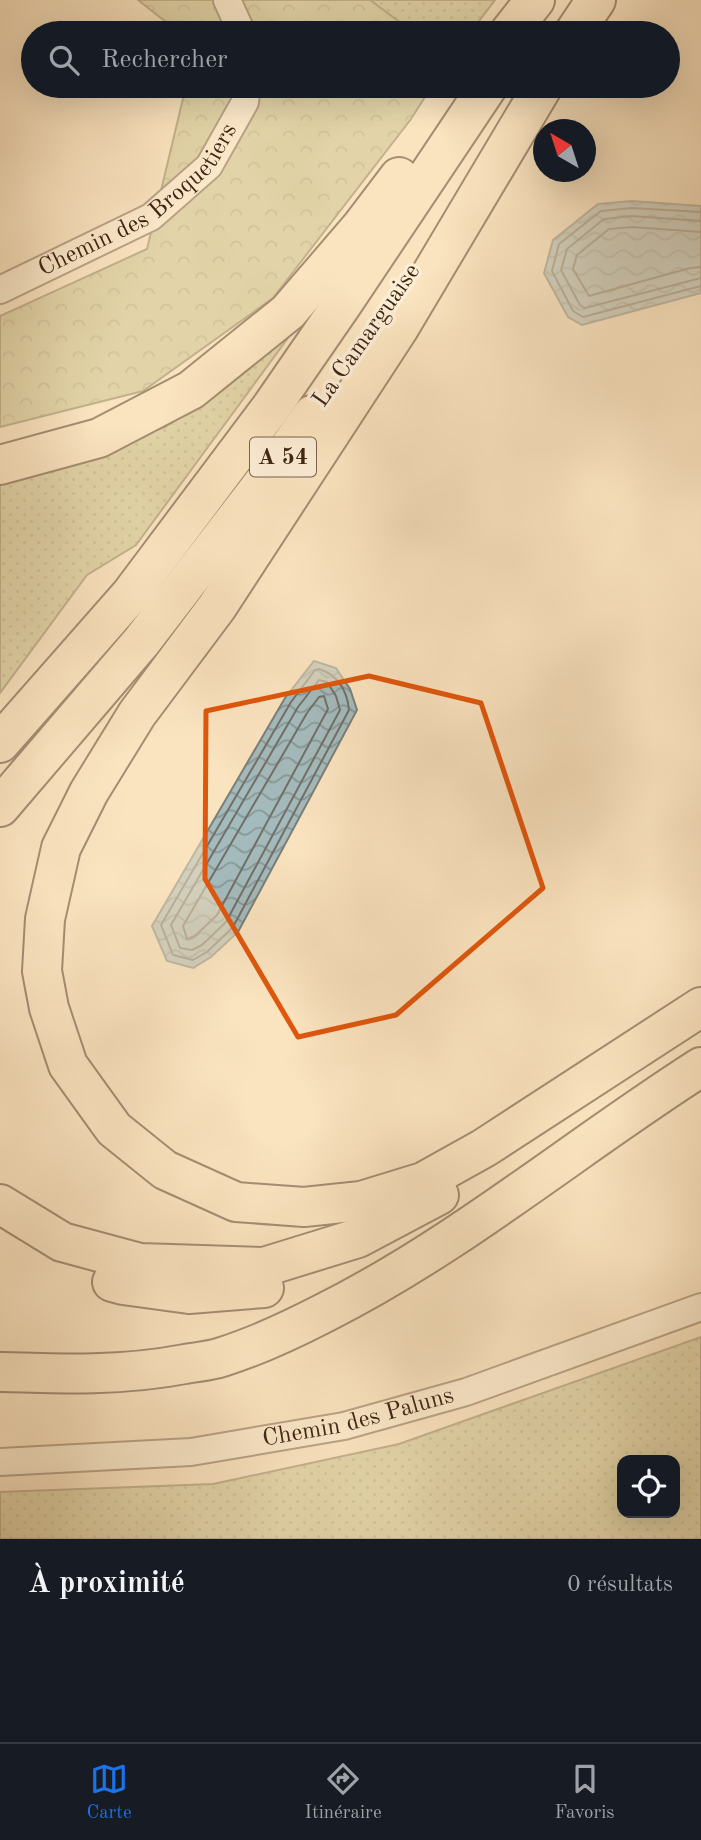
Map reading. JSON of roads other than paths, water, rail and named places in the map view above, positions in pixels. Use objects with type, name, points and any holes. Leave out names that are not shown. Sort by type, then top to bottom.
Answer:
[{"type":"highway","points":[[519,21],[536,0]]},
{"type":"highway","points":[[531,21],[545,0]]},
{"type":"highway","points":[[0,465],[99,438],[191,390],[288,312],[362,227],[459,98]]},
{"type":"highway","name":"La Camarguaise","points":[[0,743],[131,594],[272,406],[480,98]]},
{"type":"highway","name":"La Camarguaise","points":[[0,807],[142,641],[274,469],[533,98]]},
{"type":"highway","points":[[534,98],[399,328],[217,607],[137,714],[89,792],[61,848],[45,919],[42,971],[49,1008],[68,1065],[114,1129],[165,1170],[236,1202],[304,1207],[361,1201],[422,1182],[484,1148],[701,1009]]},
{"type":"highway","points":[[0,1204],[62,1242],[140,1263],[264,1267],[358,1238],[480,1173],[701,1009]]},
{"type":"highway","points":[[0,1236],[61,1263],[122,1285],[189,1294],[278,1287],[369,1260],[503,1186],[701,1067]]},
{"type":"highway","points":[[0,1372],[79,1375],[147,1371],[220,1358],[285,1333],[366,1292],[471,1227],[658,1094]]},
{"type":"street","points":[[227,0],[237,21]]},
{"type":"street","name":"Chemin des Broquetiers","points":[[0,290],[151,216],[209,166],[246,98]]},
{"type":"street","name":"Chemin des Paluns","points":[[0,1462],[191,1452],[344,1426],[466,1392],[701,1307]]},
{"type":"water","points":[[632,201],[701,206],[701,293],[582,325],[568,317],[544,273],[553,240],[598,204]]},
{"type":"water","points":[[314,661],[336,668],[350,689],[357,710],[238,932],[211,957],[193,968],[167,961],[152,926],[285,698]]}]
